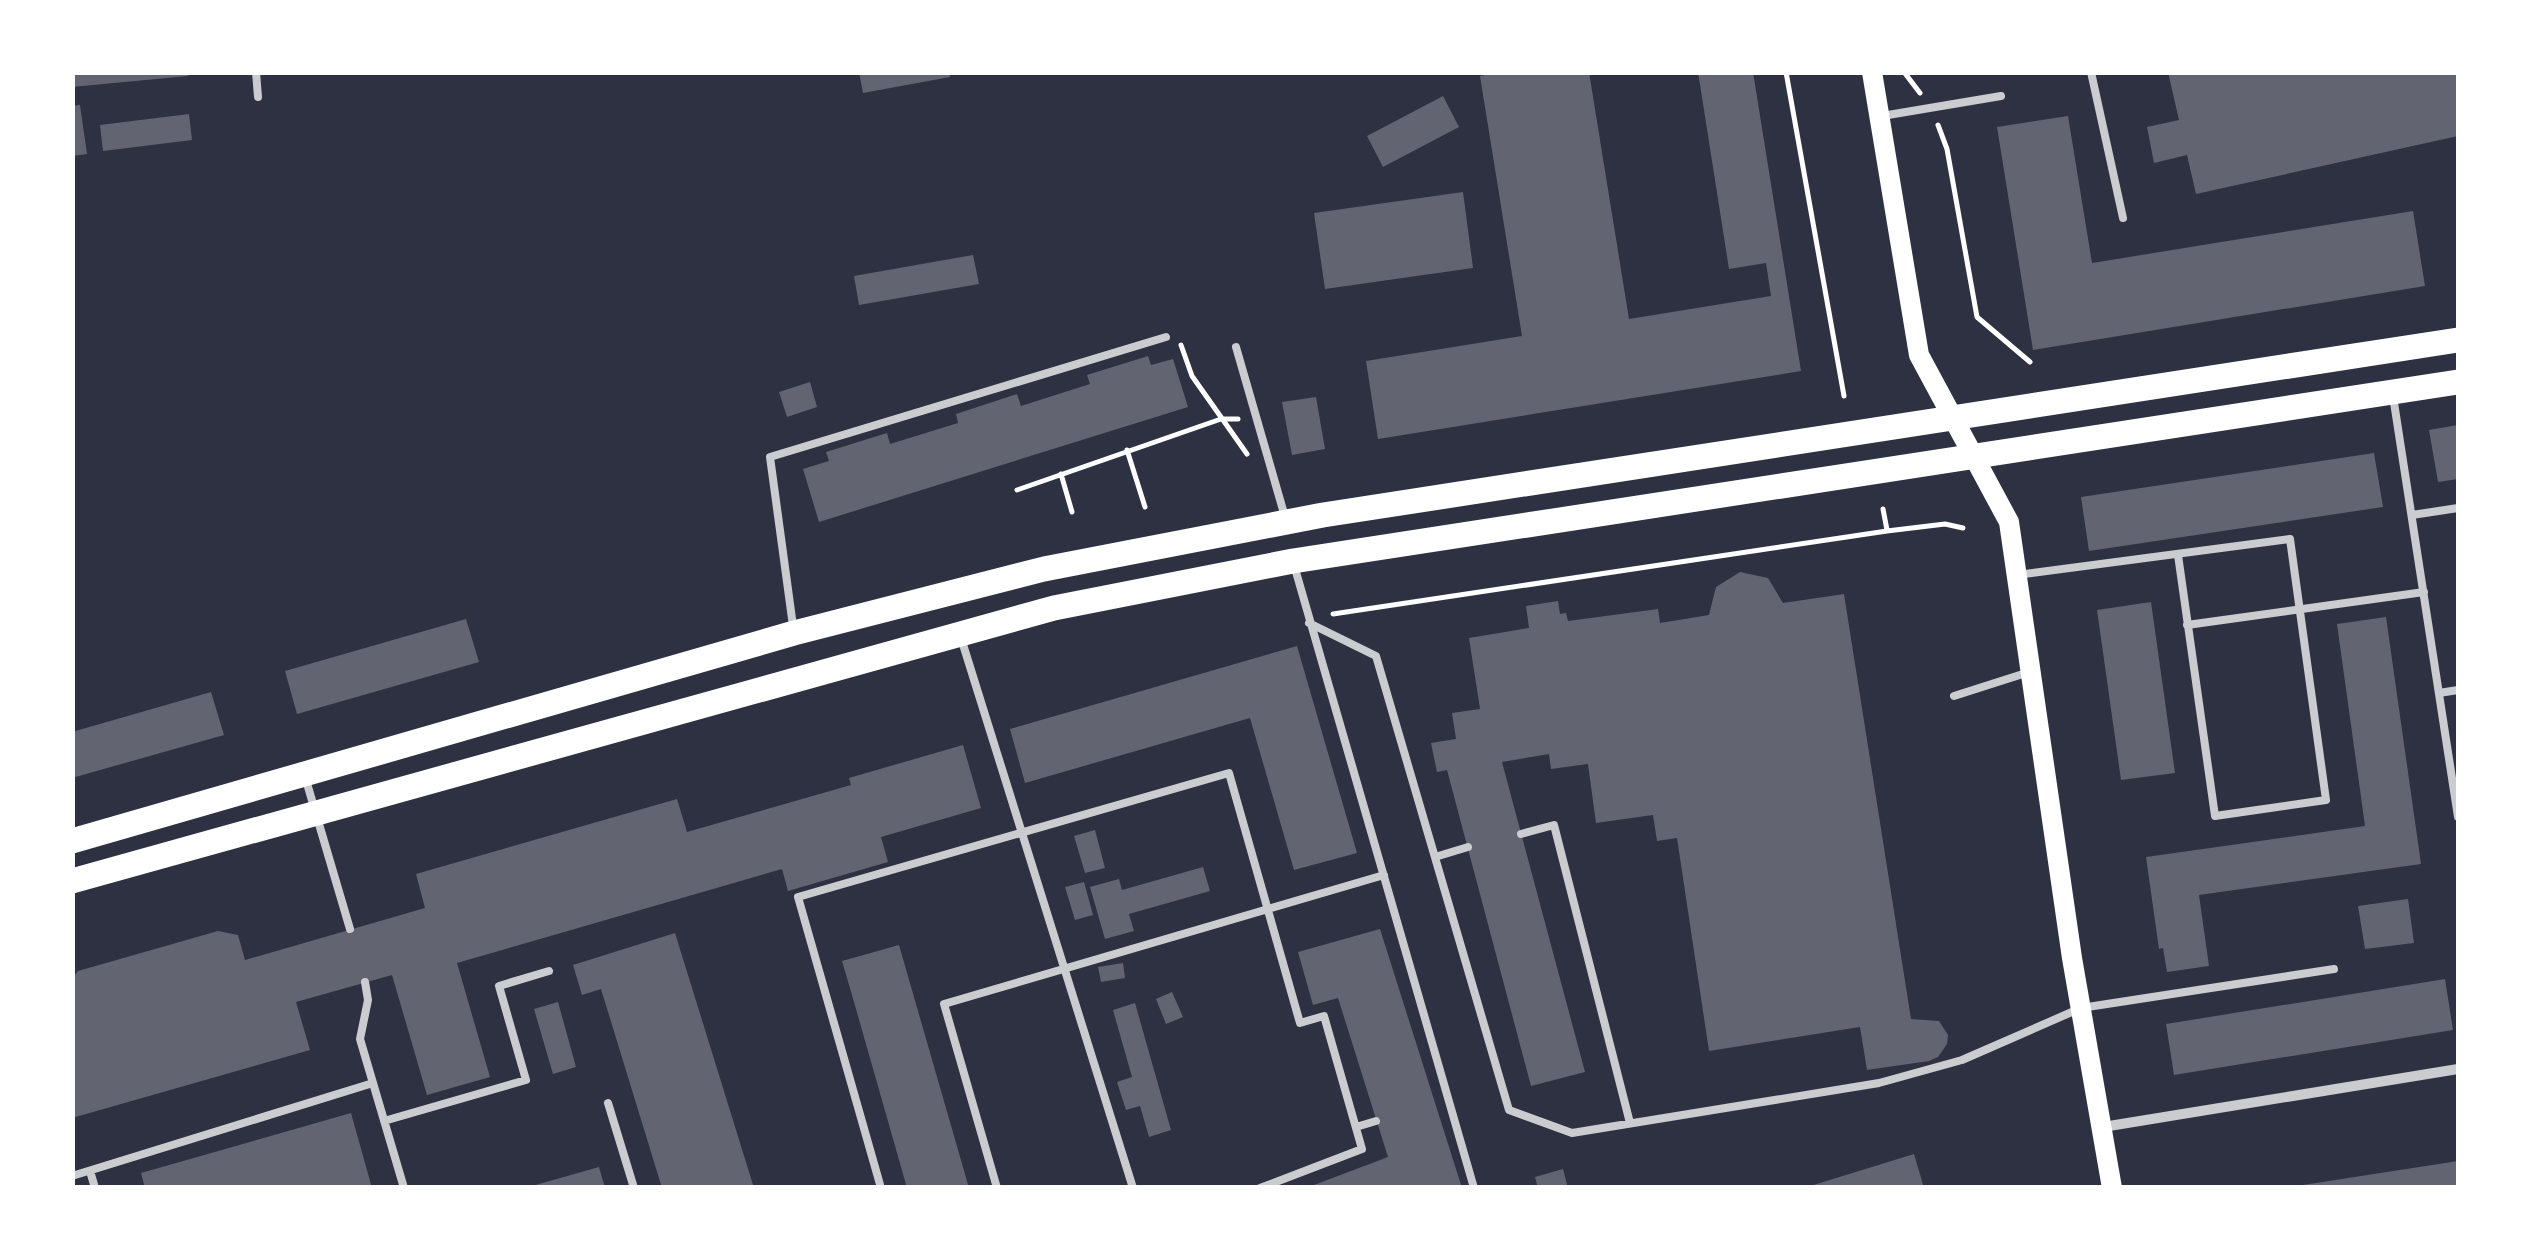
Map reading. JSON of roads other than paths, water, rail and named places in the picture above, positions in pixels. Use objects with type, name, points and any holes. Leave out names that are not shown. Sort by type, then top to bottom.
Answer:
[{"type":"main road","points":[[1872,72],[1919,355],[2009,522],[2081,1008],[2112,1188]]},
{"type":"main road","points":[[72,840],[794,633],[1044,569],[1286,521],[2458,340]]},
{"type":"main road","points":[[72,881],[1054,608],[1294,561],[2458,382]]},
{"type":"main road","points":[[1044,569],[1054,608]]},
{"type":"main road","points":[[951,593],[960,633]]},
{"type":"street","points":[[2103,1127],[2458,1069]]},
{"type":"lane","points":[[256,72],[258,97]]},
{"type":"lane","points":[[2091,72],[2124,218]]},
{"type":"lane","points":[[1880,116],[2000,96]]},
{"type":"lane","points":[[794,633],[770,456],[1166,338]]},
{"type":"lane","points":[[1236,347],[1286,521]]},
{"type":"lane","points":[[2392,392],[2458,817]]},
{"type":"lane","points":[[2412,515],[2458,508]]},
{"type":"lane","points":[[2017,575],[2290,539],[2326,800],[2214,816],[2178,554]]},
{"type":"lane","points":[[1294,561],[1308,621],[1474,1188]]},
{"type":"lane","points":[[2188,625],[2424,592]]},
{"type":"lane","points":[[1308,621],[1376,656],[1509,1110],[1563,1133],[1879,1083],[1962,1060],[2081,1008],[2334,969]]},
{"type":"lane","points":[[960,633],[1133,1188]]},
{"type":"lane","points":[[1954,696],[2031,672]]},
{"type":"lane","points":[[2439,693],[2458,690]]},
{"type":"lane","points":[[881,1188],[798,897],[1229,773],[1300,1023],[1324,1016],[1362,1149],[1260,1188]]},
{"type":"lane","points":[[304,774],[350,930]]},
{"type":"lane","points":[[1521,834],[1554,825],[1630,1123]]},
{"type":"lane","points":[[1434,856],[1468,847]]},
{"type":"lane","points":[[997,1188],[944,1004],[1384,875]]},
{"type":"lane","points":[[384,1121],[526,1080],[499,986],[548,971]]},
{"type":"lane","points":[[365,982],[368,1000],[360,1039],[404,1188]]},
{"type":"lane","points":[[72,1176],[373,1083]]},
{"type":"lane","points":[[1434,1102],[1447,1098]]},
{"type":"lane","points":[[608,1103],[634,1188]]},
{"type":"lane","points":[[1356,1127],[1376,1121]]},
{"type":"lane","points":[[90,1170],[95,1188]]}]
